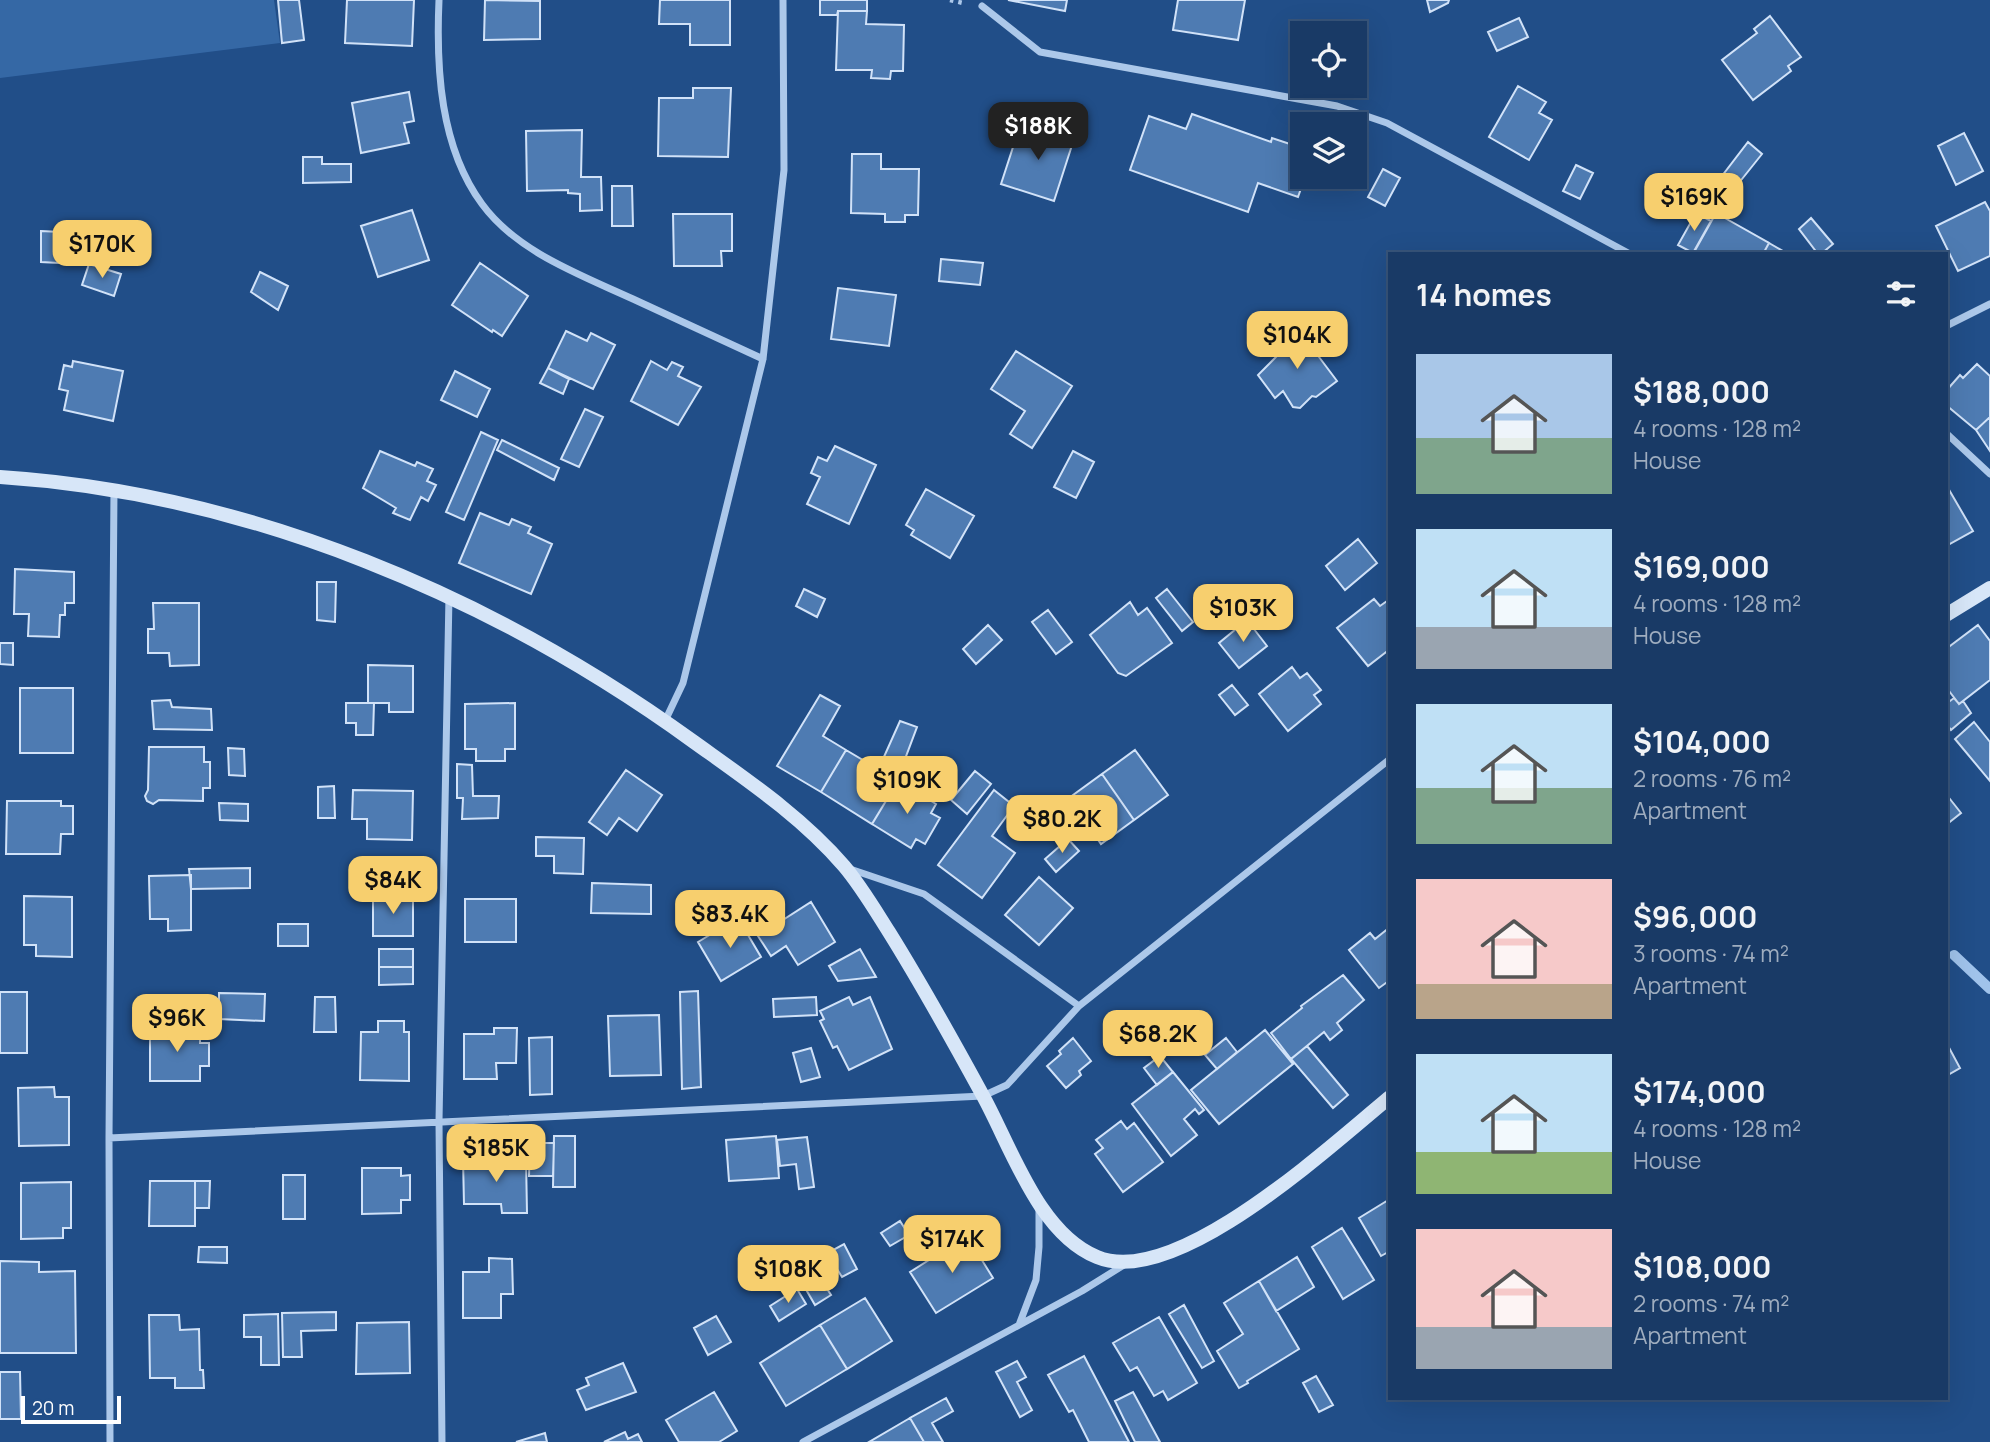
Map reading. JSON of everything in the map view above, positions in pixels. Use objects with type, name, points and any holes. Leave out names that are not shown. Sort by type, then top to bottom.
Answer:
[{"type":"street","points":[[439,0],[442,101],[457,160],[482,204],[518,240],[563,267],[763,359]]},
{"type":"street","points":[[665,720],[683,683],[763,359],[784,170],[783,0]]},
{"type":"street","points":[[982,6],[1040,52],[1336,106],[1387,123],[1626,252]]},
{"type":"street","points":[[1948,325],[1990,304]]},
{"type":"street","points":[[1948,435],[1990,474]]},
{"type":"street","points":[[0,477],[114,489],[200,508],[355,556],[449,596],[550,648],[665,720],[785,808],[845,867],[889,932],[983,1096],[1039,1204],[1065,1237],[1097,1258],[1127,1263]]},
{"type":"street","points":[[110,1442],[109,1138],[114,489]]},
{"type":"street","points":[[1948,614],[1990,588]]},
{"type":"street","points":[[442,1442],[439,1121],[449,596]]},
{"type":"street","points":[[109,1138],[983,1096],[1007,1085],[1079,1006],[1388,761]]},
{"type":"street","points":[[845,867],[924,894],[1079,1006]]},
{"type":"street","points":[[803,1442],[1127,1263],[1164,1256],[1214,1232],[1297,1173],[1388,1099]]},
{"type":"street","points":[[1019,1325],[1036,1280],[1040,1247],[1039,1204]]},
{"type":"shaded area","points":[[0,0],[274,0],[280,43],[0,78]]},
{"type":"building","points":[[278,0],[299,0],[304,40],[282,43]]},
{"type":"building","points":[[347,0],[414,0],[412,46],[345,43]]},
{"type":"building","points":[[485,0],[540,1],[540,39],[484,40]]},
{"type":"building","points":[[660,0],[730,0],[730,45],[690,45],[690,24],[659,24]]},
{"type":"building","points":[[820,0],[867,0],[867,11],[838,11],[837,15],[820,15]]},
{"type":"building","points":[[1008,0],[1067,0],[1065,11]]},
{"type":"building","points":[[1178,0],[1245,0],[1238,40],[1173,30]]},
{"type":"building","points":[[1427,0],[1449,0],[1430,12]]},
{"type":"building","points":[[838,11],[867,11],[866,24],[904,25],[903,71],[891,71],[890,79],[871,78],[872,70],[836,70]]},
{"type":"building","points":[[1770,16],[1801,57],[1788,66],[1791,71],[1753,100],[1722,60],[1757,33],[1754,29]]},
{"type":"building","points":[[1519,18],[1528,37],[1497,51],[1488,32]]},
{"type":"building","points":[[1518,86],[1546,102],[1539,113],[1552,120],[1529,160],[1489,137]]},
{"type":"building","points":[[693,88],[731,88],[728,157],[658,156],[659,98],[693,98]]},
{"type":"building","points":[[409,92],[414,121],[404,123],[409,143],[361,153],[352,103]]},
{"type":"building","points":[[1192,114],[1271,142],[1272,138],[1290,144],[1290,189],[1301,189],[1298,197],[1258,183],[1248,212],[1130,170],[1149,116],[1186,129]]},
{"type":"building","points":[[1026,124],[1074,139],[1054,201],[1001,184],[1016,138],[1020,140]]},
{"type":"building","points":[[582,130],[581,177],[601,177],[602,210],[580,211],[580,194],[568,193],[568,190],[527,191],[526,131]]},
{"type":"building","points":[[1964,133],[1983,171],[1956,185],[1938,146]]},
{"type":"building","points":[[1748,142],[1762,154],[1726,199],[1712,189]]},
{"type":"building","points":[[852,154],[881,154],[881,169],[919,169],[918,215],[905,215],[905,222],[885,222],[885,214],[851,213]]},
{"type":"building","points":[[303,157],[322,157],[322,164],[351,164],[351,182],[303,183]]},
{"type":"building","points":[[1576,165],[1593,173],[1580,199],[1563,191]]},
{"type":"building","points":[[1383,169],[1400,178],[1385,206],[1368,197]]},
{"type":"building","points":[[612,186],[632,186],[633,226],[612,226]]},
{"type":"building","points":[[1985,202],[1990,211],[1990,256],[1958,271],[1936,226]]},
{"type":"building","points":[[412,210],[429,260],[378,277],[361,226]]},
{"type":"building","points":[[1696,213],[1711,221],[1694,252],[1678,245]]},
{"type":"building","points":[[1716,213],[1769,243],[1764,252],[1694,252]]},
{"type":"building","points":[[673,214],[732,214],[732,251],[721,251],[722,266],[674,266]]},
{"type":"building","points":[[1811,218],[1833,244],[1823,252],[1816,252],[1799,229]]},
{"type":"building","points":[[41,231],[60,232],[59,263],[41,262]]},
{"type":"building","points":[[60,235],[77,235],[80,242],[77,243],[77,263],[59,263]]},
{"type":"building","points":[[1769,243],[1785,252],[1764,252]]},
{"type":"building","points":[[941,259],[983,263],[980,285],[939,281]]},
{"type":"building","points":[[480,263],[528,296],[502,336],[452,305]]},
{"type":"building","points":[[89,264],[121,274],[114,296],[82,285]]},
{"type":"building","points":[[260,272],[288,286],[278,310],[251,292]]},
{"type":"building","points":[[838,288],[896,295],[889,346],[831,339]]},
{"type":"building","points":[[1295,325],[1337,381],[1316,397],[1312,396],[1300,408],[1293,407],[1283,391],[1275,398],[1258,375],[1284,349],[1277,339]]},
{"type":"building","points":[[566,331],[587,341],[591,333],[615,345],[593,389],[548,368]]},
{"type":"building","points":[[1016,351],[1072,386],[1032,448],[1010,434],[1025,411],[991,389]]},
{"type":"building","points":[[73,361],[123,371],[113,421],[64,410],[68,391],[59,389],[64,365],[72,367]]},
{"type":"building","points":[[651,361],[667,370],[672,362],[683,367],[678,376],[701,387],[678,425],[631,401]]},
{"type":"building","points":[[1977,364],[1990,376],[1990,417],[1976,430],[1948,407],[1948,389],[1960,375],[1963,378]]},
{"type":"building","points":[[548,368],[569,379],[563,394],[540,383]]},
{"type":"building","points":[[455,371],[490,389],[477,417],[441,400]]},
{"type":"building","points":[[585,409],[603,417],[579,467],[561,459]]},
{"type":"building","points":[[1990,417],[1990,451],[1976,430]]},
{"type":"building","points":[[481,432],[498,440],[464,520],[446,512]]},
{"type":"building","points":[[502,440],[559,468],[554,480],[497,450]]},
{"type":"building","points":[[835,446],[876,465],[849,524],[807,504],[820,477],[811,473],[818,457],[827,461]]},
{"type":"building","points":[[380,451],[415,466],[417,462],[433,469],[427,481],[436,485],[428,501],[421,497],[410,520],[393,513],[396,508],[363,488]]},
{"type":"building","points":[[1073,451],[1094,462],[1076,498],[1054,487]]},
{"type":"building","points":[[1948,488],[1973,531],[1948,545]]},
{"type":"building","points":[[926,489],[974,516],[950,558],[911,535],[914,530],[906,525]]},
{"type":"building","points":[[480,513],[509,525],[512,519],[531,527],[528,533],[552,544],[531,594],[459,563]]},
{"type":"building","points":[[1358,539],[1377,563],[1345,590],[1326,566]]},
{"type":"building","points":[[15,569],[74,572],[74,603],[65,603],[65,615],[60,615],[59,637],[28,636],[29,614],[14,614]]},
{"type":"building","points":[[317,582],[336,582],[335,622],[317,620]]},
{"type":"building","points":[[804,589],[825,599],[817,617],[796,606]]},
{"type":"building","points":[[1167,589],[1193,622],[1182,631],[1156,598]]},
{"type":"building","points":[[1374,599],[1380,606],[1388,602],[1388,651],[1368,666],[1337,628]]},
{"type":"building","points":[[1130,602],[1138,615],[1147,608],[1172,643],[1126,676],[1118,673],[1090,635]]},
{"type":"building","points":[[153,603],[199,603],[199,665],[170,666],[169,653],[148,653],[148,629],[154,629]]},
{"type":"building","points":[[1048,610],[1072,642],[1056,654],[1032,622]]},
{"type":"building","points":[[1247,620],[1267,646],[1239,668],[1219,643]]},
{"type":"building","points":[[988,625],[1002,640],[976,664],[963,649]]},
{"type":"building","points":[[1978,625],[1990,641],[1990,680],[1959,704],[1948,690],[1948,648]]},
{"type":"building","points":[[0,643],[13,643],[13,665],[0,664]]},
{"type":"building","points":[[368,665],[413,666],[413,712],[389,712],[389,703],[368,703]]},
{"type":"building","points":[[1292,667],[1300,678],[1307,673],[1321,690],[1314,695],[1321,704],[1288,731],[1259,694]]},
{"type":"building","points":[[1232,685],[1248,705],[1235,715],[1219,695]]},
{"type":"building","points":[[20,688],[73,688],[73,753],[20,753]]},
{"type":"building","points":[[820,695],[840,706],[823,736],[846,750],[821,792],[777,766]]},
{"type":"building","points":[[1954,698],[1959,704],[1963,701],[1971,713],[1951,730],[1948,726],[1948,702]]},
{"type":"building","points":[[170,700],[172,707],[211,709],[212,730],[154,729],[152,701]]},
{"type":"building","points":[[346,703],[374,703],[373,735],[356,735],[356,723],[346,723]]},
{"type":"building","points":[[515,703],[515,749],[505,749],[505,761],[476,761],[476,749],[465,749],[465,704]]},
{"type":"building","points":[[900,721],[917,727],[902,767],[883,759]]},
{"type":"building","points":[[1974,722],[1990,742],[1990,781],[1955,739]]},
{"type":"building","points":[[149,747],[204,747],[204,762],[210,762],[210,788],[203,788],[203,801],[159,800],[153,804],[147,801],[145,796],[148,790]]},
{"type":"building","points":[[228,748],[244,749],[245,776],[229,775]]},
{"type":"building","points":[[846,750],[898,781],[872,824],[821,792]]},
{"type":"building","points":[[1135,750],[1168,795],[1134,820],[1102,774]]},
{"type":"building","points":[[457,764],[472,765],[473,796],[499,796],[498,818],[462,819],[463,798],[457,798]]},
{"type":"building","points":[[626,770],[662,795],[637,831],[619,818],[607,835],[589,822]]},
{"type":"building","points":[[975,771],[991,784],[967,814],[951,800]]},
{"type":"building","points":[[1102,774],[1134,820],[1101,844],[1069,798]]},
{"type":"building","points":[[898,781],[936,804],[931,813],[940,818],[925,844],[916,839],[911,848],[872,824]]},
{"type":"building","points":[[334,786],[335,818],[318,818],[318,787]]},
{"type":"building","points":[[353,790],[413,791],[412,840],[367,839],[367,819],[352,819]]},
{"type":"building","points":[[994,790],[1014,806],[992,836],[1015,853],[982,898],[938,865]]},
{"type":"building","points":[[1948,797],[1961,813],[1948,823]]},
{"type":"building","points":[[7,801],[61,801],[61,806],[73,806],[73,834],[61,834],[60,854],[6,854]]},
{"type":"building","points":[[219,803],[248,804],[248,821],[220,820]]},
{"type":"building","points":[[536,837],[584,838],[583,874],[554,873],[554,856],[536,856]]},
{"type":"building","points":[[1068,839],[1079,851],[1056,872],[1045,859]]},
{"type":"building","points":[[250,868],[250,888],[191,889],[189,869]]},
{"type":"building","points":[[191,875],[191,930],[168,931],[168,919],[150,919],[149,876]]},
{"type":"building","points":[[1039,877],[1073,908],[1039,945],[1005,915]]},
{"type":"building","points":[[592,883],[651,885],[651,914],[591,913]]},
{"type":"building","points":[[373,895],[413,896],[413,936],[373,936]]},
{"type":"building","points":[[24,896],[72,897],[72,957],[36,956],[36,945],[24,945]]},
{"type":"building","points":[[465,899],[516,899],[516,942],[465,942]]},
{"type":"building","points":[[811,902],[835,942],[798,965],[786,946],[771,956],[758,936]]},
{"type":"building","points":[[738,918],[761,957],[721,981],[698,942]]},
{"type":"building","points":[[278,924],[308,924],[308,946],[278,946]]},
{"type":"building","points":[[1388,929],[1388,981],[1379,988],[1349,950],[1370,933],[1375,939]]},
{"type":"building","points":[[379,949],[413,949],[413,967],[379,967]]},
{"type":"building","points":[[860,949],[876,977],[838,981],[829,966]]},
{"type":"building","points":[[379,967],[413,967],[413,984],[379,985]]},
{"type":"building","points":[[1343,975],[1364,1000],[1337,1023],[1342,1030],[1330,1040],[1324,1032],[1291,1059],[1271,1033],[1302,1008],[1301,1006]]},
{"type":"building","points":[[698,991],[701,1087],[682,1089],[680,992]]},
{"type":"building","points":[[0,992],[27,992],[27,1053],[0,1053]]},
{"type":"building","points":[[219,993],[265,994],[264,1021],[219,1019]]},
{"type":"building","points":[[315,997],[335,997],[336,1032],[314,1032]]},
{"type":"building","points":[[816,997],[817,1015],[774,1017],[773,999]]},
{"type":"building","points":[[849,997],[853,1005],[870,997],[892,1049],[849,1070],[837,1046],[833,1048],[820,1021],[824,1019],[820,1011]]},
{"type":"building","points":[[659,1015],[661,1075],[610,1076],[608,1016]]},
{"type":"building","points":[[378,1021],[404,1021],[404,1032],[409,1032],[409,1081],[360,1080],[361,1032],[378,1032]]},
{"type":"building","points":[[150,1027],[200,1028],[200,1043],[209,1043],[209,1066],[200,1066],[200,1081],[150,1081]]},
{"type":"building","points":[[494,1028],[517,1028],[516,1063],[496,1063],[497,1079],[464,1079],[464,1034],[494,1034]]},
{"type":"building","points":[[1265,1030],[1293,1064],[1219,1124],[1191,1090]]},
{"type":"building","points":[[552,1037],[552,1094],[530,1095],[529,1038]]},
{"type":"building","points":[[1073,1038],[1091,1061],[1079,1071],[1081,1075],[1066,1088],[1047,1066]]},
{"type":"building","points":[[1226,1038],[1237,1052],[1217,1069],[1205,1055]]},
{"type":"building","points":[[1307,1046],[1348,1095],[1333,1108],[1291,1059]]},
{"type":"building","points":[[1948,1046],[1960,1068],[1948,1075]]},
{"type":"building","points":[[811,1048],[820,1077],[801,1082],[793,1053]]},
{"type":"building","points":[[1160,1056],[1173,1072],[1157,1085],[1144,1068]]},
{"type":"building","points":[[1173,1072],[1204,1110],[1199,1114],[1195,1109],[1184,1119],[1197,1135],[1171,1156],[1132,1104]]},
{"type":"building","points":[[54,1087],[55,1097],[69,1097],[69,1145],[19,1146],[18,1088]]},
{"type":"building","points":[[1121,1121],[1127,1129],[1134,1123],[1163,1162],[1123,1192],[1095,1154],[1103,1148],[1096,1140]]},
{"type":"building","points":[[554,1136],[575,1136],[575,1187],[553,1187]]},
{"type":"building","points":[[776,1136],[779,1178],[729,1181],[726,1140]]},
{"type":"building","points":[[807,1137],[814,1187],[799,1189],[796,1164],[780,1166],[777,1140]]},
{"type":"building","points":[[530,1143],[554,1143],[553,1176],[529,1176]]},
{"type":"building","points":[[463,1159],[526,1159],[527,1213],[502,1213],[501,1204],[464,1204]]},
{"type":"building","points":[[362,1168],[401,1168],[401,1176],[410,1175],[410,1200],[401,1200],[401,1213],[362,1214]]},
{"type":"building","points":[[283,1175],[305,1175],[305,1219],[283,1219]]},
{"type":"building","points":[[150,1181],[195,1181],[195,1226],[149,1226]]},
{"type":"building","points":[[195,1181],[210,1181],[209,1208],[195,1208]]},
{"type":"building","points":[[71,1182],[71,1228],[63,1228],[63,1238],[21,1239],[21,1183]]},
{"type":"building","points":[[1388,1200],[1388,1252],[1381,1256],[1359,1218]]},
{"type":"building","points":[[900,1221],[909,1235],[890,1246],[881,1233]]},
{"type":"building","points":[[1342,1228],[1374,1280],[1343,1299],[1312,1247]]},
{"type":"building","points":[[967,1236],[993,1278],[936,1313],[910,1272]]},
{"type":"building","points":[[844,1244],[857,1269],[842,1277],[837,1269],[833,1271],[824,1255]]},
{"type":"building","points":[[199,1247],[227,1247],[227,1263],[198,1262]]},
{"type":"building","points":[[1297,1257],[1314,1287],[1276,1311],[1259,1281]]},
{"type":"building","points":[[489,1258],[512,1259],[513,1294],[501,1294],[501,1318],[463,1318],[463,1272],[489,1272]]},
{"type":"building","points":[[0,1261],[39,1262],[39,1272],[75,1271],[76,1353],[0,1353]]},
{"type":"building","points":[[815,1270],[831,1295],[815,1305],[800,1279]]},
{"type":"building","points":[[1259,1281],[1299,1349],[1239,1388],[1217,1351],[1243,1334],[1224,1303]]},
{"type":"building","points":[[797,1289],[806,1304],[779,1321],[770,1306]]},
{"type":"building","points":[[865,1298],[892,1341],[847,1369],[820,1325]]},
{"type":"building","points":[[1184,1305],[1214,1361],[1202,1368],[1169,1314]]},
{"type":"building","points":[[336,1312],[336,1330],[301,1331],[302,1357],[283,1357],[282,1313]]},
{"type":"building","points":[[278,1314],[279,1365],[261,1365],[261,1337],[244,1337],[244,1315]]},
{"type":"building","points":[[149,1315],[179,1315],[180,1330],[199,1329],[200,1370],[203,1370],[204,1388],[175,1388],[175,1378],[150,1378]]},
{"type":"building","points":[[716,1316],[731,1342],[708,1355],[694,1328]]},
{"type":"building","points":[[1159,1317],[1197,1383],[1168,1400],[1163,1391],[1154,1396],[1137,1367],[1130,1371],[1113,1343]]},
{"type":"building","points":[[409,1322],[410,1373],[356,1374],[357,1323]]},
{"type":"building","points":[[820,1325],[847,1369],[786,1406],[760,1363]]},
{"type":"building","points":[[1084,1356],[1129,1442],[1089,1442],[1073,1410],[1069,1412],[1048,1375]]},
{"type":"building","points":[[1017,1361],[1026,1377],[1017,1382],[1032,1410],[1020,1417],[996,1372]]},
{"type":"building","points":[[623,1363],[636,1392],[586,1410],[577,1390],[589,1385],[586,1378]]},
{"type":"building","points":[[0,1372],[20,1372],[21,1419],[0,1419]]},
{"type":"building","points":[[1316,1376],[1333,1405],[1319,1412],[1303,1383]]},
{"type":"building","points":[[714,1392],[737,1431],[719,1442],[679,1442],[666,1420]]},
{"type":"building","points":[[1133,1392],[1160,1442],[1135,1442],[1115,1401]]},
{"type":"building","points":[[946,1398],[953,1411],[932,1423],[943,1442],[924,1442],[910,1418]]},
{"type":"building","points":[[910,1418],[924,1442],[869,1442]]},
{"type":"building","points":[[625,1432],[628,1439],[638,1434],[642,1442],[604,1442]]},
{"type":"building","points":[[545,1433],[547,1442],[516,1442]]},
{"type":"waterway","points":[[1954,955],[1990,989]]}]
